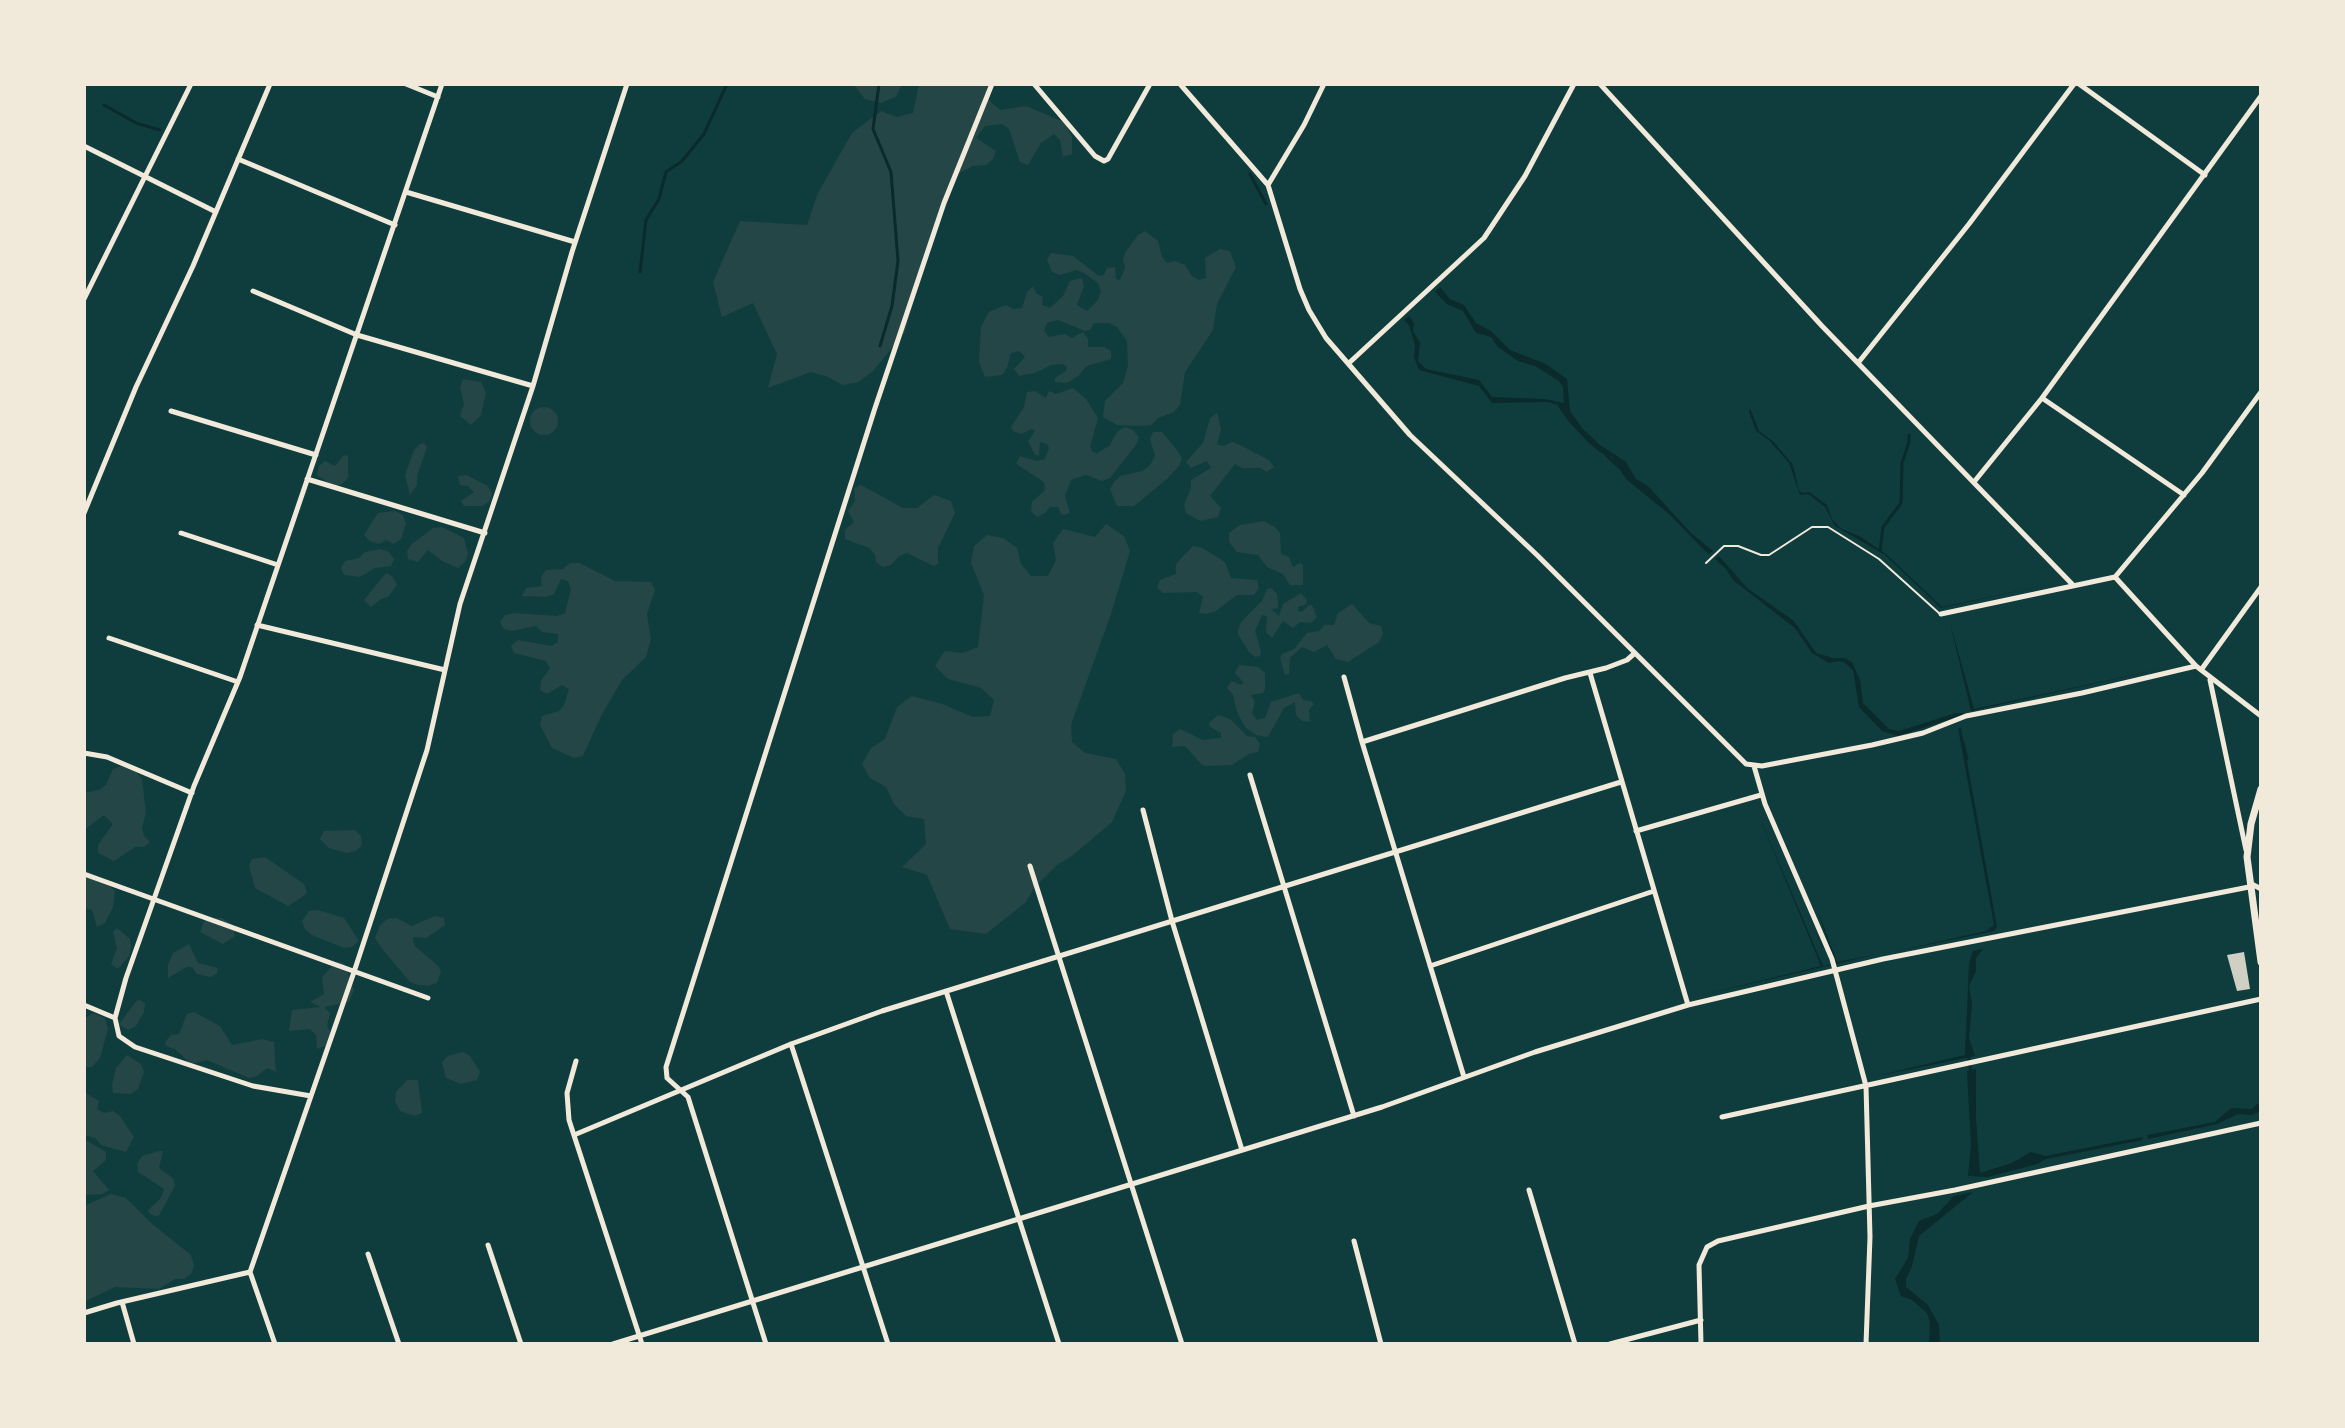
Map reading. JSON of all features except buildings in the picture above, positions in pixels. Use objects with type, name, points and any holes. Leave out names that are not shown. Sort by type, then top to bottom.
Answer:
[{"type":"main road","points":[[2261,789],[2251,824],[2247,857],[2261,962]]},
{"type":"street","points":[[84,299],[87,285],[191,84]]},
{"type":"street","points":[[84,513],[136,387],[193,266],[270,84]]},
{"type":"street","points":[[406,84],[438,97]]},
{"type":"street","points":[[311,1096],[253,1086],[135,1047],[119,1036],[115,1018],[192,793],[238,682],[442,84]]},
{"type":"street","points":[[275,1344],[251,1271],[427,750],[460,604],[533,386],[575,242],[627,84]]},
{"type":"street","points":[[766,1344],[688,1097],[667,1078],[666,1063],[875,408],[944,203],[992,84]]},
{"type":"street","points":[[1034,84],[1095,156],[1104,161],[1108,159],[1150,84]]},
{"type":"street","points":[[1180,84],[1268,185],[1309,310],[1326,338],[1410,435],[1537,555],[1741,760],[1754,766],[1872,745],[1923,733],[1966,716],[2199,668],[2261,587]]},
{"type":"street","points":[[1268,185],[1324,84]]},
{"type":"street","points":[[1349,363],[1484,238],[1525,176],[1574,84]]},
{"type":"street","points":[[1600,84],[1858,363],[2073,585]]},
{"type":"street","points":[[1858,363],[2077,84],[2205,175]]},
{"type":"street","points":[[1974,482],[2042,398],[2261,96]]},
{"type":"street","points":[[84,146],[216,212]]},
{"type":"street","points":[[238,159],[395,225]]},
{"type":"street","points":[[406,192],[575,242]]},
{"type":"street","points":[[253,291],[357,335],[533,386]]},
{"type":"street","points":[[1941,614],[2115,577],[2184,495],[2261,392]]},
{"type":"street","points":[[2042,398],[2184,495]]},
{"type":"street","points":[[171,411],[316,455]]},
{"type":"street","points":[[307,479],[485,533]]},
{"type":"street","points":[[181,533],[278,565]]},
{"type":"street","points":[[2115,577],[2210,679],[2261,716]]},
{"type":"street","points":[[257,625],[445,670]]},
{"type":"street","points":[[109,638],[238,682]]},
{"type":"street","points":[[1362,742],[1621,663],[1635,653]]},
{"type":"street","points":[[1590,673],[1688,1005]]},
{"type":"street","points":[[1344,677],[1464,1077]]},
{"type":"street","points":[[2210,679],[2247,857]]},
{"type":"street","points":[[84,753],[107,757],[192,793]]},
{"type":"street","points":[[1754,766],[1761,795],[1835,969],[1866,1086],[1869,1206],[1866,1344]]},
{"type":"street","points":[[1250,775],[1354,1116]]},
{"type":"street","points":[[574,1135],[791,1044],[882,1011],[1621,782]]},
{"type":"street","points":[[1636,831],[1761,795]]},
{"type":"street","points":[[1143,810],[1172,921],[1242,1150]]},
{"type":"street","points":[[1030,866],[1182,1344]]},
{"type":"street","points":[[84,874],[428,998]]},
{"type":"street","points":[[613,1344],[1354,1116],[1688,1005],[1835,969],[2249,884],[2261,889]]},
{"type":"street","points":[[1430,966],[1654,891]]},
{"type":"street","points":[[946,991],[1059,1344]]},
{"type":"street","points":[[1722,1117],[2261,999]]},
{"type":"street","points":[[84,1005],[115,1018]]},
{"type":"street","points":[[791,1044],[888,1344]]},
{"type":"street","points":[[576,1061],[567,1103],[574,1135],[642,1344]]},
{"type":"street","points":[[1701,1344],[1699,1265],[1707,1247],[1718,1241],[2261,1123]]},
{"type":"street","points":[[1529,1190],[1575,1344]]},
{"type":"street","points":[[1354,1241],[1381,1344]]},
{"type":"street","points":[[488,1245],[521,1344]]},
{"type":"street","points":[[368,1254],[399,1344]]},
{"type":"street","points":[[84,1313],[251,1271]]},
{"type":"street","points":[[122,1302],[134,1344]]},
{"type":"street","points":[[1610,1344],[1701,1320]]},
{"type":"lane","points":[[1706,563],[1729,545],[1769,555],[1812,527],[1828,527],[1879,559],[1941,614]]},
{"type":"shaded area","points":[[853,84],[902,84],[896,97],[880,103],[865,99]]},
{"type":"shaded area","points":[[919,84],[989,84],[988,99],[1000,110],[1026,106],[1064,122],[1072,137],[1072,154],[1063,157],[1060,140],[1054,134],[1041,143],[1028,165],[1020,162],[1009,129],[1002,124],[985,126],[976,138],[996,151],[993,159],[986,165],[973,166],[958,174],[923,267],[905,332],[873,371],[859,382],[843,385],[811,372],[768,388],[777,354],[753,303],[722,317],[713,282],[740,221],[807,225],[818,193],[852,133],[881,111],[897,117],[913,113]]},
{"type":"shaded area","points":[[1145,231],[1158,241],[1167,263],[1175,261],[1185,265],[1199,280],[1206,278],[1205,258],[1220,249],[1230,251],[1236,267],[1217,304],[1213,330],[1185,372],[1180,405],[1174,412],[1158,418],[1152,425],[1144,426],[1117,425],[1103,417],[1105,401],[1123,383],[1128,366],[1127,341],[1117,327],[1109,323],[1094,323],[1090,330],[1085,331],[1058,320],[1047,323],[1044,331],[1049,337],[1065,334],[1072,338],[1083,332],[1088,339],[1088,347],[1104,347],[1111,351],[1111,359],[1087,366],[1067,383],[1055,382],[1055,378],[1066,371],[1067,367],[1063,364],[1019,376],[1014,369],[1025,357],[1019,351],[1011,353],[1002,375],[985,377],[979,362],[981,327],[989,312],[1006,305],[1013,309],[1022,308],[1027,292],[1033,286],[1036,293],[1043,297],[1042,305],[1050,308],[1063,296],[1070,281],[1082,278],[1084,286],[1077,305],[1087,311],[1098,300],[1101,291],[1098,283],[1084,273],[1076,270],[1060,275],[1052,272],[1047,260],[1051,253],[1073,256],[1099,276],[1104,275],[1107,268],[1115,267],[1116,279],[1120,280],[1125,268],[1123,259],[1126,251]]},
{"type":"shaded area","points":[[1440,287],[1450,299],[1464,305],[1476,323],[1491,331],[1510,350],[1546,364],[1567,379],[1570,411],[1583,429],[1626,462],[1636,479],[1648,486],[1691,533],[1713,551],[1709,554],[1670,515],[1626,479],[1612,457],[1589,443],[1557,405],[1548,402],[1492,403],[1479,386],[1419,370],[1409,325],[1404,320],[1409,316],[1420,343],[1418,361],[1426,369],[1479,380],[1492,397],[1545,399],[1564,403],[1563,387],[1559,381],[1535,366],[1518,361],[1498,347],[1491,337],[1476,333],[1463,311],[1447,304],[1437,294],[1435,291]]},
{"type":"shaded area","points":[[463,379],[481,382],[486,393],[481,415],[471,425],[460,416],[464,404],[460,387]]},
{"type":"shaded area","points":[[1073,388],[1086,399],[1098,418],[1090,447],[1093,452],[1109,446],[1118,431],[1125,427],[1139,437],[1110,478],[1102,481],[1086,475],[1071,480],[1065,496],[1070,513],[1062,515],[1058,507],[1050,507],[1037,517],[1031,511],[1032,502],[1045,490],[1044,482],[1016,464],[1020,456],[1037,461],[1045,459],[1049,448],[1040,442],[1039,455],[1035,455],[1028,441],[1035,431],[1032,429],[1021,434],[1011,427],[1024,407],[1027,392],[1035,391],[1046,398],[1049,391],[1056,394]]},
{"type":"shaded area","points":[[544,407],[554,411],[558,421],[554,431],[544,435],[534,431],[530,421],[534,411]]},
{"type":"shaded area","points":[[1750,408],[1759,431],[1773,441],[1793,465],[1799,491],[1809,492],[1827,505],[1832,519],[1840,528],[1861,537],[1886,554],[1942,607],[2059,582],[1941,608],[1885,555],[1835,526],[1825,507],[1808,494],[1800,495],[1789,463],[1769,440],[1756,431]]},
{"type":"shaded area","points":[[1217,413],[1221,429],[1217,445],[1232,442],[1240,445],[1269,460],[1274,467],[1267,472],[1235,464],[1210,496],[1221,508],[1218,517],[1200,521],[1186,513],[1184,505],[1191,480],[1211,468],[1207,461],[1191,468],[1186,462],[1203,443],[1210,418]]},
{"type":"shaded area","points":[[1153,432],[1162,432],[1177,450],[1182,458],[1179,466],[1134,506],[1117,506],[1110,489],[1120,476],[1143,471],[1150,465],[1155,456],[1150,439]]},
{"type":"shaded area","points":[[424,443],[427,447],[417,485],[410,495],[405,475],[414,450]]},
{"type":"shaded area","points":[[344,455],[348,456],[348,478],[342,484],[333,486],[317,475],[319,466],[325,461],[335,466]]},
{"type":"shaded area","points":[[466,475],[488,486],[492,493],[490,501],[482,506],[464,506],[461,501],[474,492],[468,486],[460,485],[458,476]]},
{"type":"shaded area","points":[[861,485],[903,508],[917,508],[934,495],[951,501],[955,513],[938,548],[938,564],[934,566],[907,553],[891,565],[882,567],[869,548],[845,539],[845,530],[854,522],[848,511],[855,501],[854,488]]},
{"type":"shaded area","points":[[395,511],[403,515],[406,523],[401,539],[394,544],[386,540],[379,544],[364,535],[378,513]]},
{"type":"shaded area","points":[[1264,521],[1280,533],[1281,554],[1289,557],[1293,567],[1300,563],[1303,565],[1303,585],[1290,585],[1283,574],[1267,567],[1258,555],[1237,552],[1229,542],[1229,533],[1240,525]]},
{"type":"shaded area","points":[[1106,524],[1124,536],[1130,551],[1071,725],[1072,742],[1085,753],[1116,759],[1125,774],[1126,791],[1112,822],[1057,865],[1034,888],[1026,902],[986,934],[950,929],[927,875],[902,867],[926,844],[924,819],[906,816],[894,804],[886,787],[870,778],[862,764],[871,748],[885,739],[897,707],[912,696],[973,717],[990,716],[994,700],[981,688],[948,679],[935,666],[945,651],[962,653],[978,647],[984,595],[971,563],[974,546],[987,535],[1003,538],[1017,548],[1021,564],[1031,576],[1048,576],[1056,560],[1053,543],[1063,529],[1095,537]]},
{"type":"shaded area","points":[[442,527],[464,538],[468,554],[465,562],[458,568],[428,550],[418,562],[408,559],[407,551],[412,544],[433,528]]},
{"type":"shaded area","points":[[1193,546],[1225,562],[1231,578],[1257,580],[1259,588],[1254,595],[1237,595],[1207,614],[1199,613],[1203,597],[1197,592],[1163,593],[1157,588],[1160,580],[1176,574],[1176,565]]},
{"type":"shaded area","points":[[380,549],[389,552],[394,559],[391,566],[375,568],[360,577],[344,575],[341,568],[345,561]]},
{"type":"shaded area","points":[[1719,556],[1747,588],[1794,621],[1816,653],[1852,662],[1860,680],[1863,703],[1889,729],[1899,731],[1956,713],[1963,715],[1898,736],[1882,731],[1859,707],[1853,670],[1844,662],[1829,663],[1812,653],[1795,628],[1734,581],[1715,559]]},
{"type":"shaded area","points":[[570,563],[579,563],[615,581],[651,582],[655,590],[647,614],[651,639],[646,657],[622,680],[583,756],[574,758],[552,748],[540,725],[542,716],[559,711],[564,705],[569,689],[562,685],[547,694],[540,690],[541,681],[550,668],[546,661],[514,653],[511,646],[518,640],[552,646],[558,642],[558,634],[542,632],[536,626],[512,631],[504,629],[500,622],[505,615],[514,613],[557,616],[565,613],[571,589],[568,581],[561,579],[554,594],[546,597],[522,596],[526,588],[542,586],[541,577],[546,570],[563,569]]},
{"type":"shaded area","points":[[386,573],[393,577],[397,585],[388,597],[371,607],[364,600]]},
{"type":"shaded area","points":[[1271,588],[1277,594],[1278,608],[1271,609],[1279,616],[1283,604],[1301,593],[1307,600],[1306,604],[1298,607],[1298,611],[1302,612],[1312,605],[1317,617],[1311,623],[1300,622],[1293,628],[1283,621],[1272,638],[1266,632],[1267,616],[1262,615],[1255,631],[1261,651],[1260,656],[1255,657],[1249,652],[1238,630],[1241,622]]},
{"type":"shaded area","points":[[1352,604],[1369,623],[1381,626],[1383,634],[1379,642],[1348,662],[1336,659],[1327,645],[1314,652],[1302,647],[1290,658],[1289,674],[1285,675],[1280,658],[1282,654],[1294,649],[1307,633],[1319,631],[1325,625],[1334,625],[1338,613]]},
{"type":"shaded area","points":[[1949,619],[1974,709],[2179,665],[1971,711]]},
{"type":"shaded area","points":[[1239,665],[1258,667],[1265,673],[1263,693],[1251,695],[1255,702],[1252,714],[1257,720],[1265,718],[1271,702],[1299,693],[1303,700],[1314,704],[1309,710],[1310,722],[1302,721],[1296,715],[1295,702],[1284,708],[1268,737],[1256,735],[1245,727],[1233,695],[1227,688],[1231,681],[1242,685],[1235,673]]},
{"type":"shaded area","points":[[1218,715],[1230,719],[1247,736],[1255,737],[1260,744],[1258,752],[1232,765],[1206,766],[1185,746],[1172,747],[1173,734],[1180,729],[1203,740],[1221,738],[1221,733],[1210,727],[1209,723]]},
{"type":"shaded area","points":[[1958,728],[1961,728],[1997,927],[1994,931],[1888,953],[1986,931],[1994,925]]},
{"type":"shaded area","points":[[121,766],[136,772],[142,779],[146,813],[142,828],[150,842],[144,847],[135,847],[114,861],[98,853],[98,845],[113,824],[104,815],[84,830],[84,793],[106,785],[113,769]]},
{"type":"shaded area","points":[[1754,804],[1823,966],[1831,964],[1830,959],[1815,932],[1835,962],[1818,911],[1837,962],[1878,954],[1694,997],[1821,966]]},
{"type":"shaded area","points":[[355,830],[361,836],[362,845],[356,851],[347,853],[329,848],[320,839],[324,831]]},
{"type":"shaded area","points":[[265,857],[304,884],[307,892],[304,896],[288,906],[255,888],[249,866],[252,859]]},
{"type":"shaded area","points":[[87,871],[115,891],[113,907],[105,923],[97,927],[92,910],[84,908],[84,874]]},
{"type":"shaded area","points":[[318,910],[344,918],[359,941],[352,947],[344,948],[312,935],[302,921],[309,911]]},
{"type":"shaded area","points":[[435,916],[444,918],[445,925],[426,938],[413,937],[414,945],[441,971],[437,983],[418,985],[410,982],[375,938],[380,925],[387,919],[396,918],[412,926]]},
{"type":"shaded area","points":[[222,918],[233,925],[234,937],[223,944],[200,932],[204,921]]},
{"type":"shaded area","points":[[117,928],[130,939],[131,948],[129,956],[118,969],[111,964],[117,948],[113,932]]},
{"type":"shaded area","points":[[189,944],[198,963],[215,967],[217,973],[210,977],[197,974],[192,967],[187,967],[168,978],[168,965],[173,953]]},
{"type":"shaded area","points":[[1983,949],[1976,958],[1976,971],[1969,986],[1972,1004],[1969,1038],[1975,1056],[1872,1077],[1965,1055],[1969,964],[1973,951]]},
{"type":"shaded area","points":[[336,962],[344,963],[354,990],[349,1002],[324,1007],[330,1013],[327,1026],[333,1037],[328,1045],[317,1049],[316,1035],[310,1029],[289,1031],[292,1010],[321,1007],[310,1002],[324,994],[322,977]]},
{"type":"shaded area","points":[[138,999],[145,1003],[144,1012],[136,1026],[128,1030],[119,1024]]},
{"type":"shaded area","points":[[194,1012],[220,1026],[232,1045],[262,1039],[274,1042],[276,1072],[267,1068],[249,1078],[207,1060],[191,1064],[175,1049],[166,1046],[165,1042],[171,1035],[179,1034],[187,1014]]},
{"type":"shaded area","points":[[93,1013],[105,1018],[108,1029],[100,1058],[92,1067],[85,1067],[84,1019]]},
{"type":"shaded area","points":[[463,1052],[470,1056],[480,1072],[477,1080],[461,1084],[446,1078],[442,1062],[448,1056]]},
{"type":"shaded area","points":[[127,1055],[141,1064],[144,1072],[138,1089],[131,1094],[113,1093],[116,1068]]},
{"type":"shaded area","points":[[1976,1069],[1980,1173],[2012,1163],[2031,1152],[2045,1156],[2142,1137],[2143,1140],[2046,1159],[1988,1177],[1968,1176],[1971,1145],[1967,1071]]},
{"type":"shaded area","points":[[407,1080],[418,1080],[422,1113],[415,1116],[400,1111],[395,1101],[396,1092]]},
{"type":"shaded area","points":[[84,1092],[99,1101],[97,1109],[104,1113],[113,1111],[120,1116],[134,1137],[126,1152],[101,1145],[95,1138],[84,1135]]},
{"type":"shaded area","points":[[2261,1101],[2261,1111],[2251,1115],[2238,1114],[2217,1124],[2148,1139],[2147,1135],[2215,1122],[2231,1108],[2252,1109]]},
{"type":"shaded area","points":[[84,1139],[106,1152],[106,1160],[93,1171],[109,1190],[102,1194],[84,1195]]},
{"type":"shaded area","points":[[163,1151],[159,1168],[173,1178],[175,1186],[158,1217],[148,1210],[161,1198],[164,1189],[138,1172],[137,1164],[142,1156]]},
{"type":"shaded area","points":[[1973,1192],[1919,1236],[1906,1279],[1906,1287],[1928,1305],[1939,1325],[1940,1344],[1929,1344],[1930,1322],[1927,1313],[1912,1300],[1901,1296],[1895,1279],[1908,1258],[1910,1239],[1919,1221],[1937,1214],[1954,1196]]},
{"type":"shaded area","points":[[111,1194],[126,1198],[191,1255],[194,1266],[191,1274],[159,1289],[115,1287],[84,1302],[84,1206]]},
{"type":"waterway","points":[[640,272],[646,220],[659,199],[666,172],[682,161],[704,134],[727,84]]},
{"type":"waterway","points":[[879,84],[873,129],[891,172],[898,261],[892,306],[880,346]]},
{"type":"waterway","points":[[104,105],[136,123],[160,130]]},
{"type":"waterway","points":[[1250,174],[1266,204]]},
{"type":"waterway","points":[[1880,551],[1883,527],[1901,503],[1902,463],[1909,435]]},
{"type":"waterway","points":[[1605,454],[1620,468]]},
{"type":"waterway","points":[[1963,743],[1967,759]]},
{"type":"waterway","points":[[1968,1053],[1971,1074]]}]
